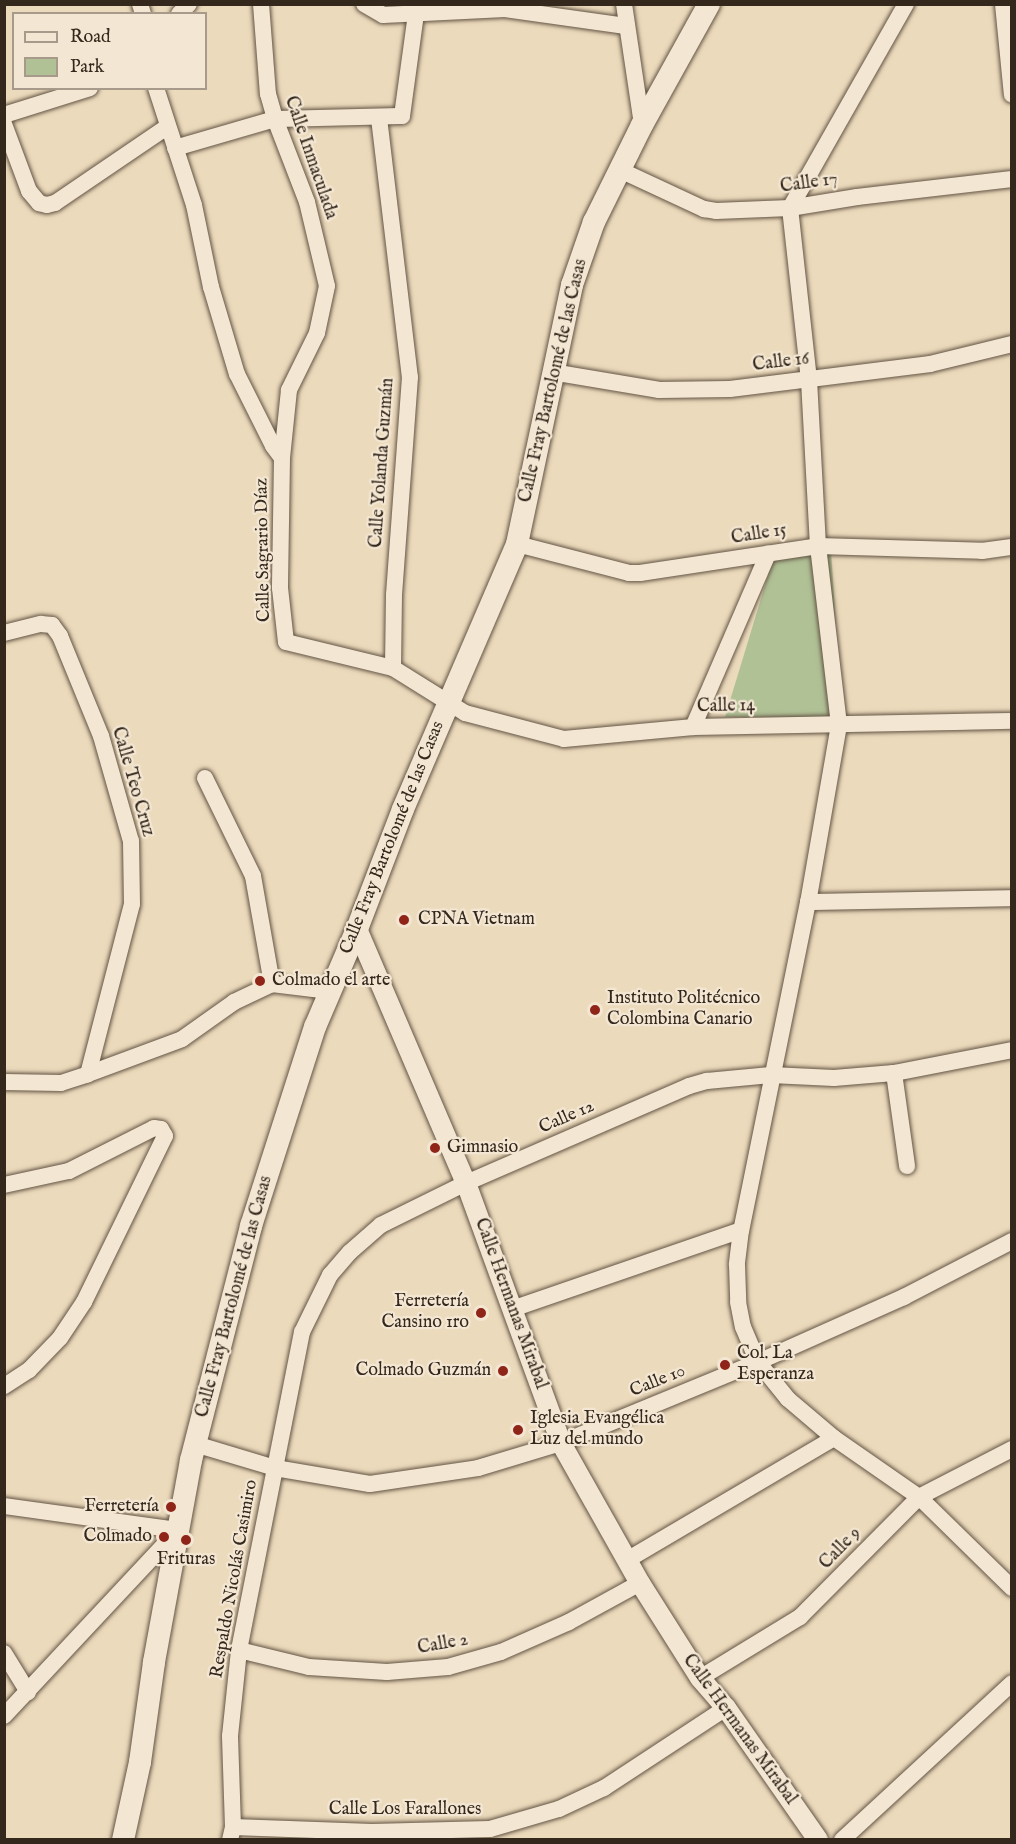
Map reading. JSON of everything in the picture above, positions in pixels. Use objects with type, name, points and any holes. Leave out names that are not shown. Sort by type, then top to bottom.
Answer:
[{"type":"main road","name":"Calle Fray Bartolomé de las Casas","points":[[123,1839],[140,1761],[154,1662],[195,1444],[251,1226],[315,1028],[357,929],[403,809],[517,544],[572,285],[594,222],[642,125],[709,4]]},
{"type":"street","name":"Calle Inmaculada","points":[[261,4],[268,94],[275,119],[307,202],[327,286],[317,333],[289,390],[282,458]]},
{"type":"street","points":[[364,4],[383,15],[505,9],[627,26]]},
{"type":"street","points":[[624,4],[642,125]]},
{"type":"street","points":[[906,4],[790,208],[809,380],[818,546],[839,725],[808,902],[741,1230],[737,1266],[738,1302],[743,1327],[758,1362],[788,1399],[834,1438],[919,1497],[1011,1588]]},
{"type":"street","points":[[1003,4],[1011,95]]},
{"type":"street","points":[[175,148],[275,119],[402,116],[416,14]]},
{"type":"street","points":[[4,115],[84,90]]},
{"type":"street","name":"Calle Sagrario Díaz","points":[[157,90],[194,205],[211,287],[237,374],[273,447],[282,458],[280,588],[286,642],[393,668],[449,701]]},
{"type":"street","name":"Calle Yolanda Guzmán","points":[[379,118],[410,377],[394,595],[393,668]]},
{"type":"street","points":[[4,124],[29,191],[39,203],[47,205],[55,203],[167,127]]},
{"type":"street","name":"Calle 17","points":[[620,170],[704,209],[716,211],[790,208],[857,197],[1011,179]]},
{"type":"street","name":"Calle 16","points":[[552,372],[659,390],[730,389],[930,364],[1011,344]]},
{"type":"street","name":"Calle 15","points":[[517,544],[629,573],[818,546],[982,551],[1011,547]]},
{"type":"street","points":[[693,727],[768,554]]},
{"type":"street","name":"Calle Teo Cruz","points":[[4,633],[41,624],[52,625],[60,636],[101,736],[130,841],[132,904],[88,1074]]},
{"type":"street","name":"Calle 14","points":[[449,701],[473,716],[564,739],[693,727],[1011,721]]},
{"type":"street","points":[[205,778],[253,876],[272,984]]},
{"type":"street","points":[[808,902],[1011,898]]},
{"type":"street","name":"Calle Hermanas Mirabal","points":[[357,929],[466,1183],[561,1443],[640,1583],[700,1678],[726,1708],[818,1839]]},
{"type":"street","points":[[4,1082],[61,1083],[88,1074],[182,1039],[234,1002],[272,984],[330,991]]},
{"type":"street","name":"Calle 12","points":[[275,1468],[302,1332],[330,1275],[350,1252],[381,1225],[466,1183],[706,1080],[771,1075],[834,1078],[894,1073],[1011,1050]]},
{"type":"street","points":[[894,1073],[907,1166]]},
{"type":"street","points":[[4,1185],[69,1171],[154,1128],[161,1129],[165,1136],[84,1302],[60,1338],[37,1362],[4,1386]]},
{"type":"street","points":[[512,1309],[741,1230]]},
{"type":"street","name":"Calle 10","points":[[195,1444],[275,1468],[370,1484],[478,1468],[561,1443],[758,1362],[904,1297],[1011,1241]]},
{"type":"street","points":[[627,1560],[834,1438]]},
{"type":"street","name":"Calle 9","points":[[700,1678],[800,1617],[919,1497],[1011,1449]]},
{"type":"street","name":"Respaldo Nicolás Casimiro","points":[[231,1833],[230,1736],[239,1650],[275,1468]]},
{"type":"street","points":[[4,1506],[178,1530]]},
{"type":"street","points":[[4,1716],[178,1530]]},
{"type":"street","name":"Calle 2","points":[[239,1650],[309,1667],[387,1672],[448,1667],[501,1652],[569,1622],[640,1583]]},
{"type":"street","points":[[4,1653],[28,1692]]},
{"type":"street","points":[[842,1839],[1011,1683]]},
{"type":"street","name":"Calle Los Farallones","points":[[231,1833],[371,1836],[490,1829],[559,1809],[604,1788],[726,1708]]},
{"type":"green space","points":[[831,550],[842,717],[725,717],[773,559]]},
{"type":"place","name":"CPNA Vietnam","points":[[404,920]]},
{"type":"place","name":"Colmado el arte","points":[[260,981]]},
{"type":"place","name":"Instituto Politécnico Colombina Canario","points":[[595,1010]]},
{"type":"place","name":"Gimnasio","points":[[435,1148]]},
{"type":"place","name":"Ferretería Cansino 1ro","points":[[481,1313]]},
{"type":"place","name":"Col. La Esperanza","points":[[725,1365]]},
{"type":"place","name":"Colmado Guzmán","points":[[503,1371]]},
{"type":"place","name":"Iglesia Evangélica Luz del mundo","points":[[518,1430]]},
{"type":"place","name":"Ferretería","points":[[171,1507]]},
{"type":"place","name":"Colmado","points":[[164,1537]]},
{"type":"place","name":"Frituras","points":[[186,1540]]}]
